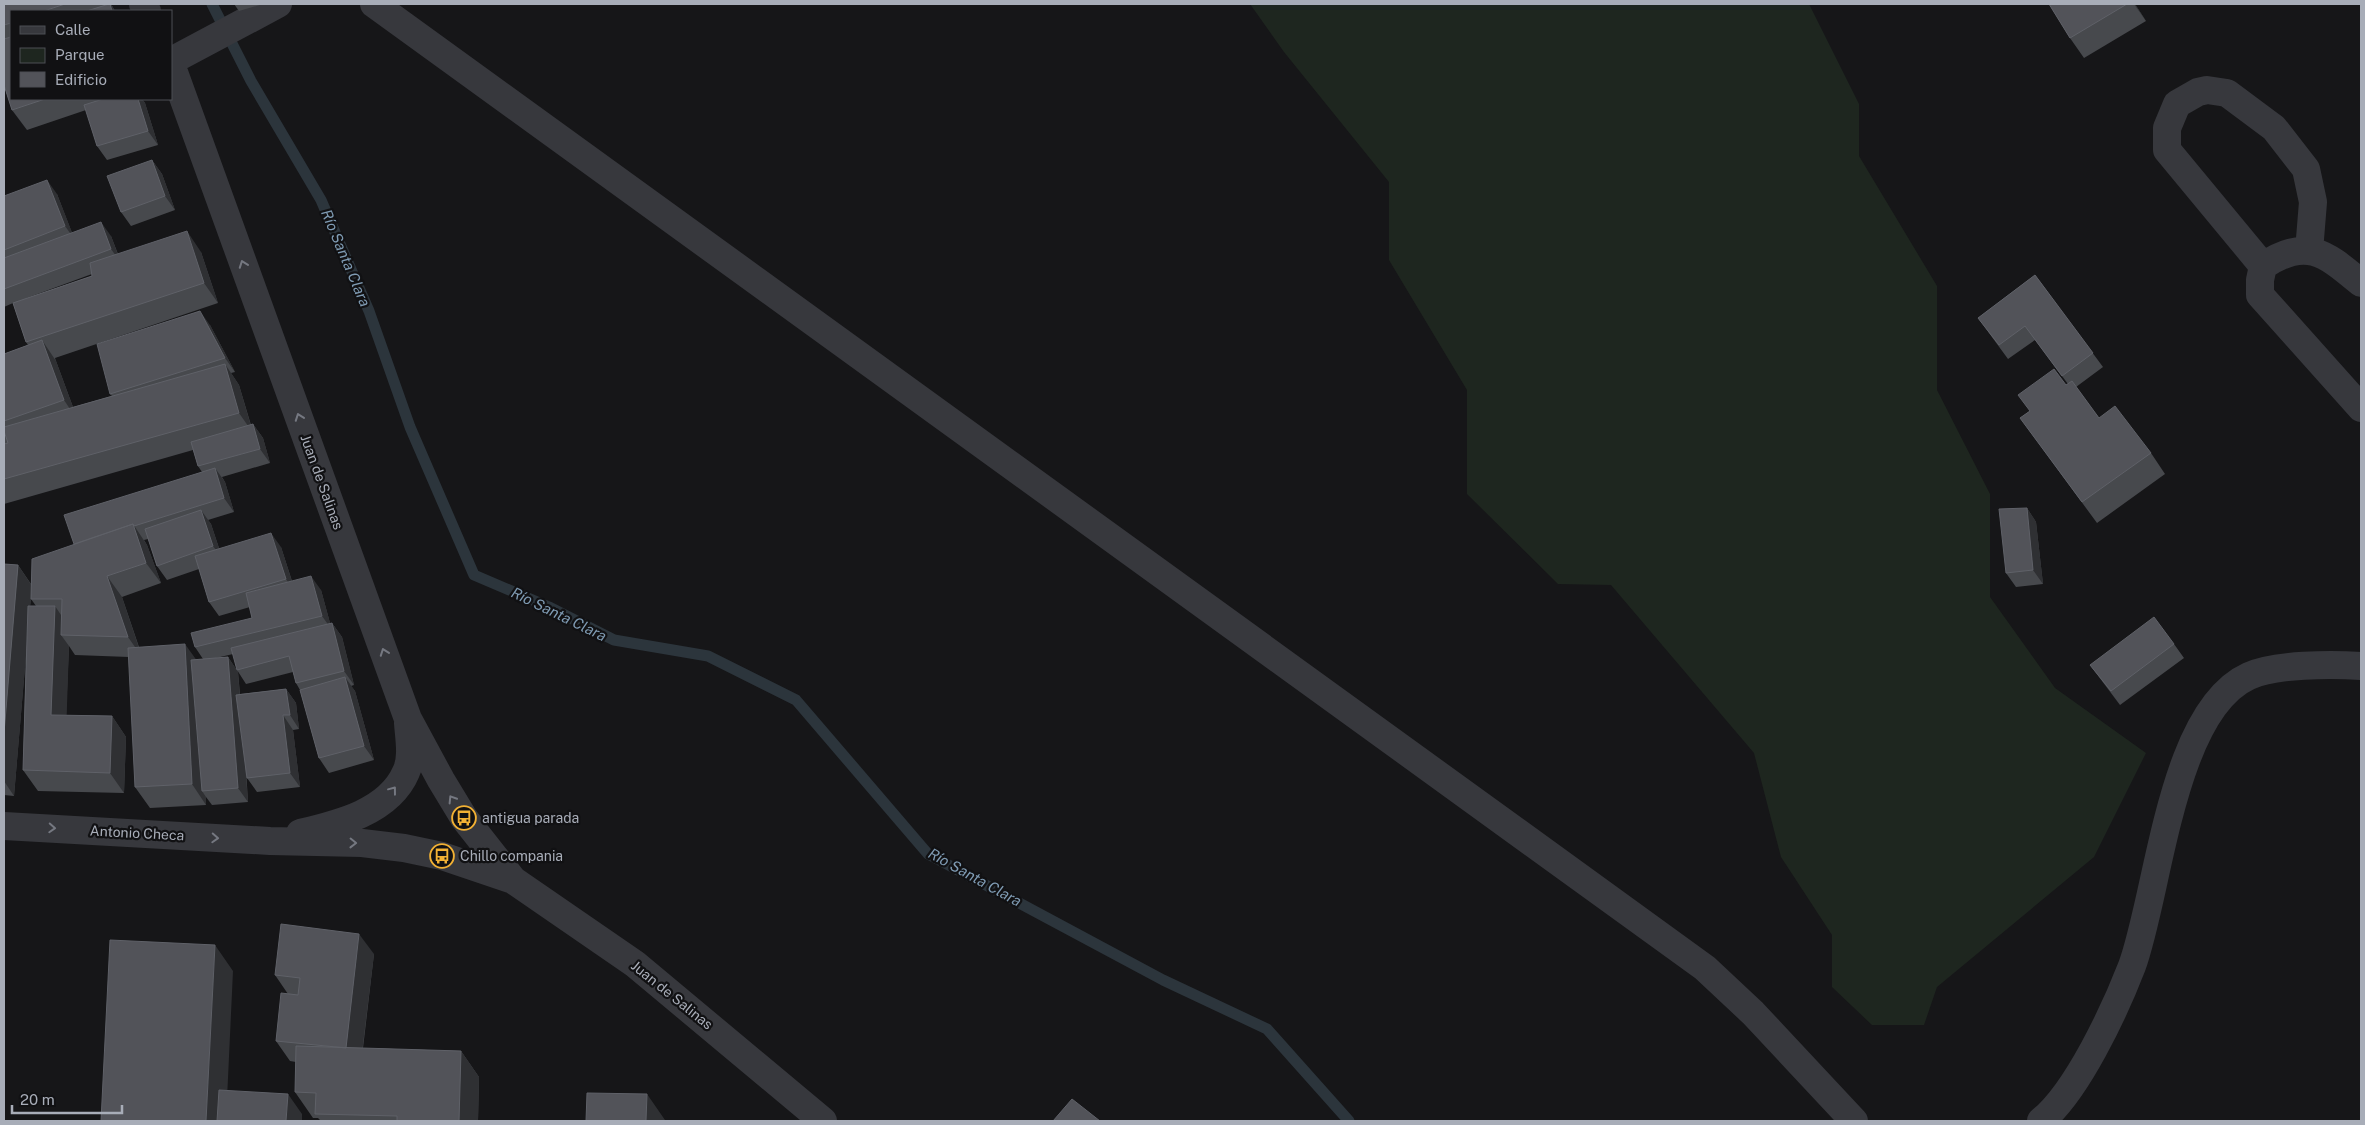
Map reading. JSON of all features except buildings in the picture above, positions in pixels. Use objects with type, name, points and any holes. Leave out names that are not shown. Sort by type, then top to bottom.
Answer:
[{"type":"street","points":[[172,61],[278,4]]},
{"type":"street","points":[[374,4],[1705,968],[1753,1013],[1854,1121]]},
{"type":"street","name":"Juan de Salinas","points":[[172,65],[408,719],[464,818],[512,880]]},
{"type":"street","points":[[2264,266],[2167,150],[2167,128],[2177,104],[2198,92],[2207,90],[2227,93],[2274,128],[2306,169],[2313,202],[2309,251]]},
{"type":"street","points":[[2361,283],[2328,256],[2309,251],[2290,252],[2276,258],[2264,266],[2260,280],[2260,295],[2361,408]]},
{"type":"street","points":[[2041,1121],[2055,1110],[2094,1048],[2132,965],[2178,786],[2198,731],[2221,696],[2249,676],[2280,668],[2361,666]]},
{"type":"street","points":[[270,841],[327,827],[364,813],[390,796],[407,772],[410,748],[408,719]]},
{"type":"street","name":"Antonio Checa","points":[[4,826],[270,841]]},
{"type":"street","name":"Juan de Salinas","points":[[270,841],[362,843],[404,848],[442,856],[512,880],[635,964],[823,1121]]},
{"type":"green space","points":[[1250,4],[1809,4],[1859,104],[1859,156],[1937,286],[1937,390],[1990,494],[1990,597],[2055,688],[2146,753],[2094,857],[1937,987],[1924,1025],[1872,1025],[1832,987],[1832,935],[1781,857],[1754,753],[1611,585],[1558,584],[1467,494],[1467,390],[1389,260],[1389,182],[1284,52]]},
{"type":"waterway","name":"Río Santa Clara","points":[[212,4],[251,81],[321,200],[369,311],[410,427],[474,575],[549,607],[614,640],[708,656],[796,700],[928,854],[1163,980],[1267,1029],[1349,1121]]},
{"type":"place","name":"antigua parada","points":[[464,818]]},
{"type":"place","name":"Chillo compania","points":[[442,856]]}]
